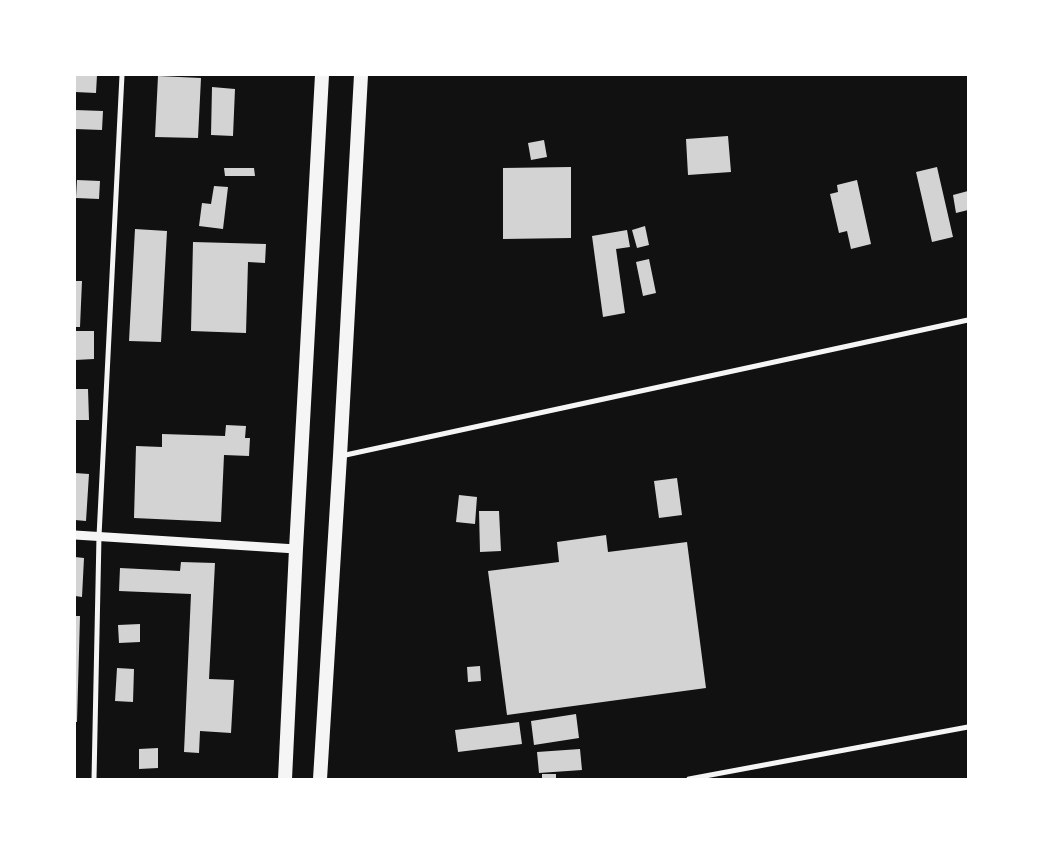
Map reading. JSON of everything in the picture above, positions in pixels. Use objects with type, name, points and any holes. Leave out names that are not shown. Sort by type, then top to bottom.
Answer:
[{"type":"highway","points":[[285,779],[322,75]]},
{"type":"highway","points":[[320,779],[362,75]]},
{"type":"street","points":[[94,779],[99,536],[122,75]]},
{"type":"street","points":[[340,456],[968,320]]},
{"type":"street","points":[[75,536],[296,549]]},
{"type":"street","points":[[689,779],[968,727]]},
{"type":"building","points":[[75,75],[97,75],[96,93],[75,92]]},
{"type":"building","points":[[158,76],[201,78],[198,138],[155,137]]},
{"type":"building","points":[[212,87],[235,89],[233,136],[211,135]]},
{"type":"building","points":[[75,110],[103,111],[102,130],[75,129]]},
{"type":"building","points":[[728,136],[731,172],[688,175],[686,139]]},
{"type":"building","points":[[544,140],[547,157],[531,160],[528,143]]},
{"type":"building","points":[[571,167],[571,238],[503,239],[503,168]]},
{"type":"building","points":[[937,167],[953,237],[932,242],[916,172]]},
{"type":"building","points":[[224,168],[254,168],[255,176],[225,176]]},
{"type":"building","points":[[77,180],[100,181],[99,199],[76,198]]},
{"type":"building","points":[[857,180],[871,244],[851,249],[847,231],[839,233],[830,194],[838,192],[837,185]]},
{"type":"building","points":[[214,186],[228,187],[223,229],[199,226],[202,203],[211,204]]},
{"type":"building","points":[[968,191],[968,210],[956,213],[953,195]]},
{"type":"building","points":[[645,226],[649,245],[637,248],[632,230]]},
{"type":"building","points":[[135,229],[167,231],[161,342],[129,341]]},
{"type":"building","points":[[627,230],[630,247],[616,249],[625,313],[603,317],[592,236]]},
{"type":"building","points":[[193,242],[266,244],[265,263],[248,262],[246,333],[191,331]]},
{"type":"building","points":[[649,259],[656,293],[643,296],[636,262]]},
{"type":"building","points":[[75,281],[82,281],[80,327],[75,327]]},
{"type":"building","points":[[75,331],[94,331],[94,359],[75,360]]},
{"type":"building","points":[[75,389],[88,389],[89,420],[75,420]]},
{"type":"building","points":[[226,425],[246,426],[245,438],[250,438],[249,456],[224,455],[221,522],[134,518],[136,446],[162,447],[162,434],[225,436]]},
{"type":"building","points":[[75,473],[89,474],[86,521],[75,520]]},
{"type":"building","points":[[677,478],[682,515],[659,518],[654,481]]},
{"type":"building","points":[[459,495],[477,497],[475,524],[456,522]]},
{"type":"building","points":[[479,511],[499,511],[501,551],[480,552]]},
{"type":"building","points":[[606,535],[608,552],[687,542],[706,688],[507,715],[488,571],[559,562],[557,542]]},
{"type":"building","points":[[75,557],[84,558],[82,597],[75,596]]},
{"type":"building","points":[[181,562],[215,563],[209,679],[234,680],[231,733],[200,731],[199,753],[184,752],[191,594],[119,591],[120,568],[180,571]]},
{"type":"building","points":[[75,616],[80,616],[77,722],[75,722]]},
{"type":"building","points":[[140,624],[140,642],[119,643],[118,625]]},
{"type":"building","points":[[480,666],[481,681],[468,682],[467,667]]},
{"type":"building","points":[[117,668],[134,669],[133,702],[115,701]]},
{"type":"building","points":[[576,714],[579,738],[534,745],[531,721]]},
{"type":"building","points":[[519,722],[522,744],[458,752],[455,730]]},
{"type":"building","points":[[158,748],[158,768],[139,769],[139,749]]},
{"type":"building","points":[[580,749],[582,770],[539,773],[537,752]]},
{"type":"building","points":[[542,774],[556,774],[556,779],[542,779]]}]
